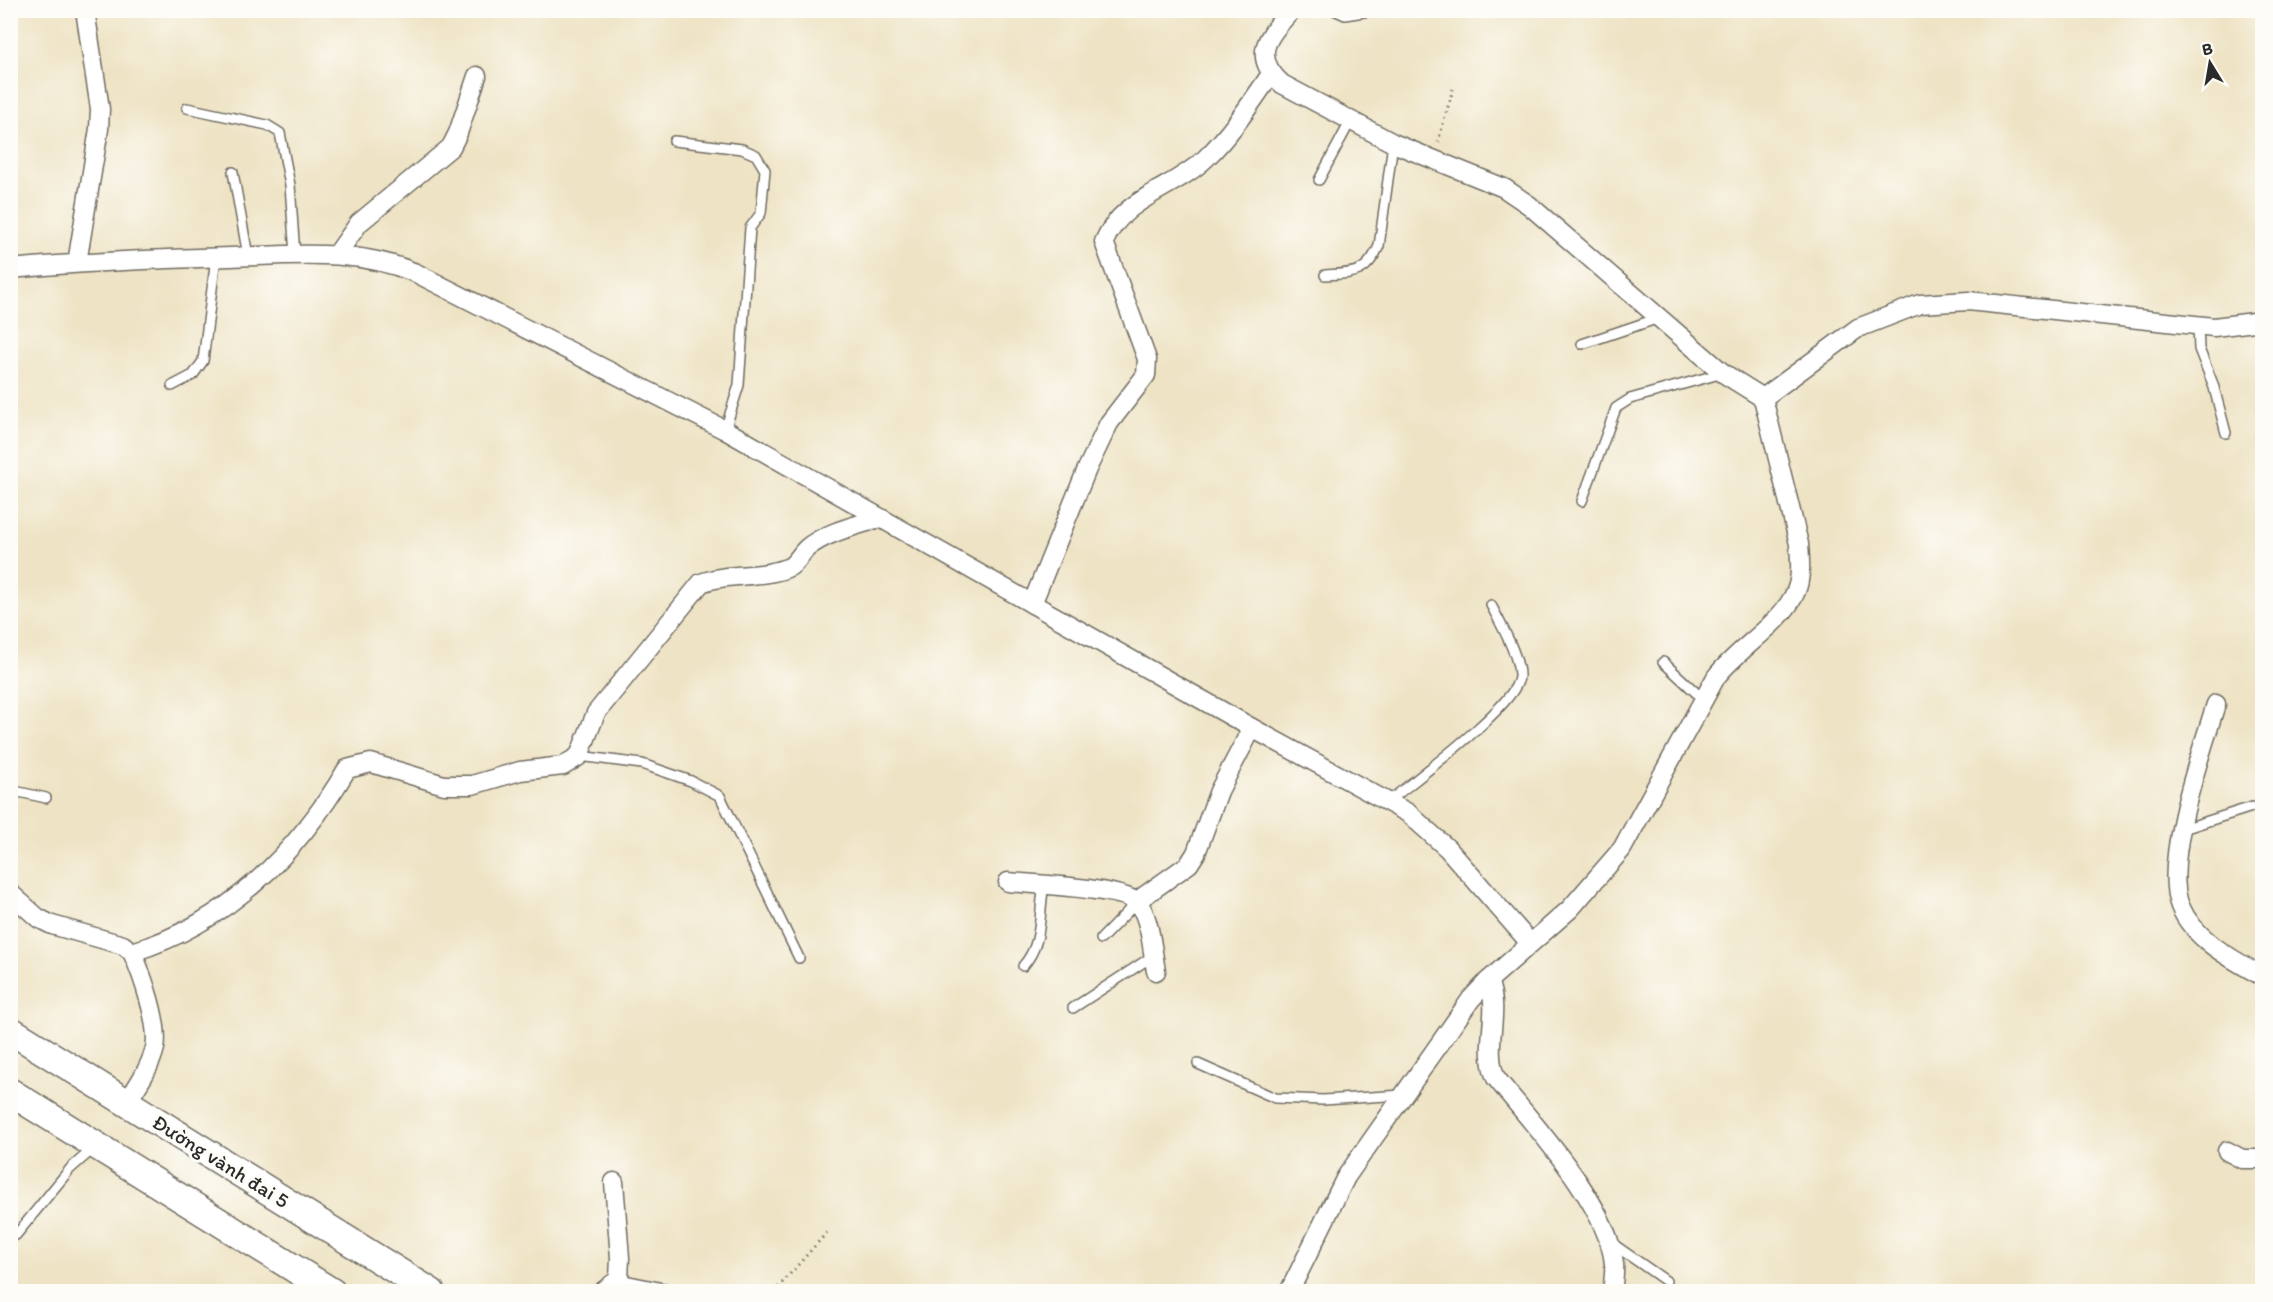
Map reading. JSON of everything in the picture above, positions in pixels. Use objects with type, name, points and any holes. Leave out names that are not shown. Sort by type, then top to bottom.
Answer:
[{"type":"main road","name":"Đường vành đai 5","points":[[10,1030],[431,1292]]},
{"type":"main road","points":[[10,1092],[332,1292]]},
{"type":"street","points":[[77,263],[100,119],[85,10]]},
{"type":"street","points":[[1289,1292],[1346,1177],[1403,1095],[1471,999],[1488,981],[1570,909],[1622,849],[1704,700],[1728,662],[1784,610],[1797,590],[1800,566],[1799,544],[1763,398],[1723,373],[1529,205],[1504,188],[1393,142],[1282,84],[1271,74],[1265,62],[1265,48],[1271,32],[1292,10]]},
{"type":"street","points":[[1032,604],[1087,469],[1109,423],[1146,375],[1147,359],[1104,242],[1110,227],[1144,198],[1204,160],[1227,134],[1271,74]]},
{"type":"street","points":[[337,254],[358,223],[451,147],[477,76]]},
{"type":"street","points":[[10,269],[77,263],[337,254],[393,263],[416,273],[725,430],[1252,728],[1388,802],[1429,829],[1530,944]]},
{"type":"street","points":[[1763,398],[1858,328],[1920,304],[1968,301],[2198,326],[2232,326],[2262,321]]},
{"type":"street","points":[[132,952],[166,942],[226,908],[289,852],[325,807],[347,769],[371,763],[444,785],[472,785],[520,771],[563,766],[579,756],[596,712],[701,583],[719,576],[769,574],[791,567],[807,548],[836,533],[880,518]]},
{"type":"street","points":[[2217,704],[2194,776],[2175,881],[2180,907],[2203,937],[2227,957],[2262,976]]},
{"type":"street","points":[[1137,901],[1189,864],[1196,853],[1219,791],[1252,728]]},
{"type":"street","points":[[1008,882],[1108,892],[1137,901],[1144,914],[1155,964]]},
{"type":"street","points":[[10,893],[38,918],[52,925],[123,945],[132,952],[155,1028],[156,1045],[149,1067],[127,1102]]},
{"type":"street","points":[[1488,981],[1495,1003],[1490,1067],[1496,1078],[1574,1175],[1608,1241],[1614,1263],[1612,1292]]},
{"type":"street","points":[[2227,1151],[2242,1159],[2262,1159]]},
{"type":"street","points":[[602,1292],[618,1279],[620,1258],[614,1182]]},
{"type":"lane","points":[[1334,10],[1345,15],[1376,10]]},
{"type":"lane","points":[[187,108],[267,125],[280,133],[290,185],[295,255]]},
{"type":"lane","points":[[1318,180],[1350,120]]},
{"type":"lane","points":[[674,141],[742,149],[756,155],[765,170],[761,213],[750,228],[739,385],[725,430]]},
{"type":"lane","points":[[1325,275],[1356,273],[1373,259],[1379,246],[1393,142]]},
{"type":"lane","points":[[232,172],[248,256]]},
{"type":"lane","points":[[172,386],[193,375],[203,361],[216,257]]},
{"type":"lane","points":[[1582,344],[1659,318]]},
{"type":"lane","points":[[2198,326],[2199,349],[2213,384],[2226,433]]},
{"type":"lane","points":[[1582,501],[1616,408],[1630,399],[1723,373]]},
{"type":"lane","points":[[1388,802],[1497,711],[1515,690],[1519,676],[1511,645],[1491,604]]},
{"type":"lane","points":[[1663,662],[1704,700]]},
{"type":"lane","points":[[579,756],[642,764],[691,781],[720,796],[799,958]]},
{"type":"lane","points":[[10,790],[46,798]]},
{"type":"lane","points":[[2183,829],[2252,807]]},
{"type":"lane","points":[[1023,966],[1033,955],[1039,940],[1039,912],[1044,885]]},
{"type":"lane","points":[[1101,939],[1137,901]]},
{"type":"lane","points":[[1073,1008],[1155,964]]},
{"type":"lane","points":[[1198,1064],[1275,1098],[1323,1100],[1403,1095]]},
{"type":"lane","points":[[10,1237],[16,1235],[70,1169],[97,1145]]},
{"type":"lane","points":[[1608,1241],[1666,1281]]},
{"type":"lane","points":[[618,1279],[682,1292]]},
{"type":"path","points":[[1434,158],[1453,89]]},
{"type":"path","points":[[774,1292],[829,1230]]}]
